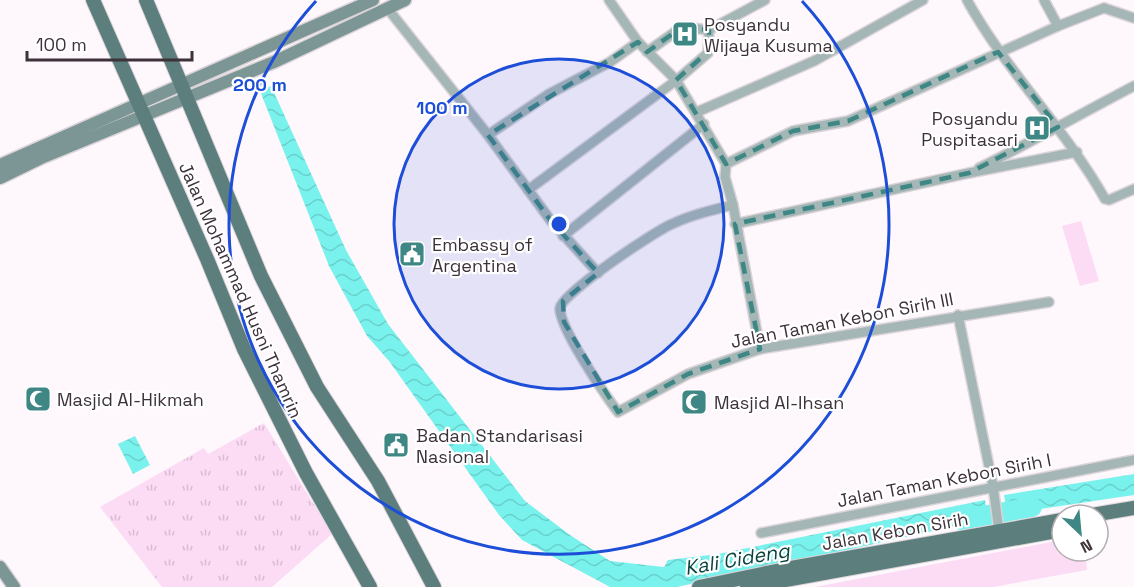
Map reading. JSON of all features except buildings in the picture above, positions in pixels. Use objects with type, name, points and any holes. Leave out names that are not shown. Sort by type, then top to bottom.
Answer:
[{"type":"main road","name":"Jalan Mohammad Husni Thamrin","points":[[93,0],[243,348],[273,410],[370,587]]},
{"type":"main road","name":"Jalan Mohammad Husni Thamrin","points":[[146,0],[183,84],[257,267],[317,387],[378,482],[434,587]]},
{"type":"main road","points":[[0,165],[373,0]]},
{"type":"main road","points":[[0,178],[41,158],[274,62],[405,0]]},
{"type":"main road","points":[[1110,512],[1134,508]]},
{"type":"main road","points":[[1110,521],[1134,517]]},
{"type":"main road","name":"Jalan Kebon Sirih","points":[[699,587],[999,527],[1050,521]]},
{"type":"main road","name":"Jalan Kebon Sirih","points":[[747,587],[1050,532]]},
{"type":"main road","points":[[0,567],[14,587]]},
{"type":"street","points":[[609,0],[638,42],[676,80],[697,111],[726,164],[725,177],[733,205],[760,349]]},
{"type":"street","points":[[647,52],[682,27],[709,30],[747,4],[765,0]]},
{"type":"street","points":[[697,111],[814,61],[923,0]]},
{"type":"street","points":[[967,0],[998,52],[1077,152],[1107,200],[1134,189]]},
{"type":"street","points":[[1044,0],[1058,26]]},
{"type":"street","points":[[726,164],[793,131],[848,121],[1102,4],[1134,18]]},
{"type":"street","points":[[388,9],[488,135],[563,236],[598,273],[604,266],[660,229],[693,214],[733,205]]},
{"type":"street","points":[[528,190],[676,80],[709,51],[709,30]]},
{"type":"street","points":[[488,135],[549,94],[601,67],[638,42]]},
{"type":"street","points":[[969,173],[1134,86]]},
{"type":"street","points":[[563,236],[704,124]]},
{"type":"street","points":[[735,224],[1077,152]]},
{"type":"street","name":"Jalan Taman Kebon Sirih III","points":[[598,273],[563,301],[561,312],[574,343],[618,412],[688,374],[760,349],[1049,302]]},
{"type":"street","points":[[958,315],[993,486],[999,527]]},
{"type":"street","name":"Jalan Taman Kebon Sirih I","points":[[761,533],[1134,460]]},
{"type":"highlighted area","points":[[682,27],[709,30],[709,51],[676,80],[726,164],[793,131],[848,121],[998,52],[1058,127],[969,173],[735,224],[760,349],[688,374],[618,412],[564,322],[563,301],[598,273],[551,221],[488,135],[638,42],[647,52]]},
{"type":"green space","points":[[1081,221],[1099,281],[1080,286],[1062,226]]},
{"type":"green space","points":[[264,423],[332,534],[272,587],[162,587],[100,507],[204,448],[208,454]]},
{"type":"green space","points":[[1050,542],[1050,563],[1086,563],[1087,570],[993,587],[815,587]]},
{"type":"water","points":[[271,86],[346,250],[388,324],[525,501],[570,535],[610,561],[664,567],[668,560],[718,554],[985,500],[988,519],[677,587],[610,587],[522,540],[499,515],[389,361],[367,336],[329,266],[260,91]]},
{"type":"water","points":[[135,436],[150,465],[133,474],[118,444]]},
{"type":"water","points":[[1134,474],[1134,495],[1081,503],[1050,503],[1050,508],[1007,514],[1004,495]]},
{"type":"waterway","name":"Kali Cideng","points":[[961,520],[1032,507]]},
{"type":"place","name":"Posyandu Wijaya Kusuma","points":[[685,34]]},
{"type":"place","name":"Posyandu Puspitasari","points":[[1037,128]]},
{"type":"place","name":"Embassy of Argentina","points":[[412,254]]},
{"type":"place","name":"Masjid Al-Hikmah","points":[[38,399]]},
{"type":"place","name":"Masjid Al-Ihsan","points":[[694,402]]},
{"type":"place","name":"Badan Standarisasi Nasional","points":[[396,445]]}]
